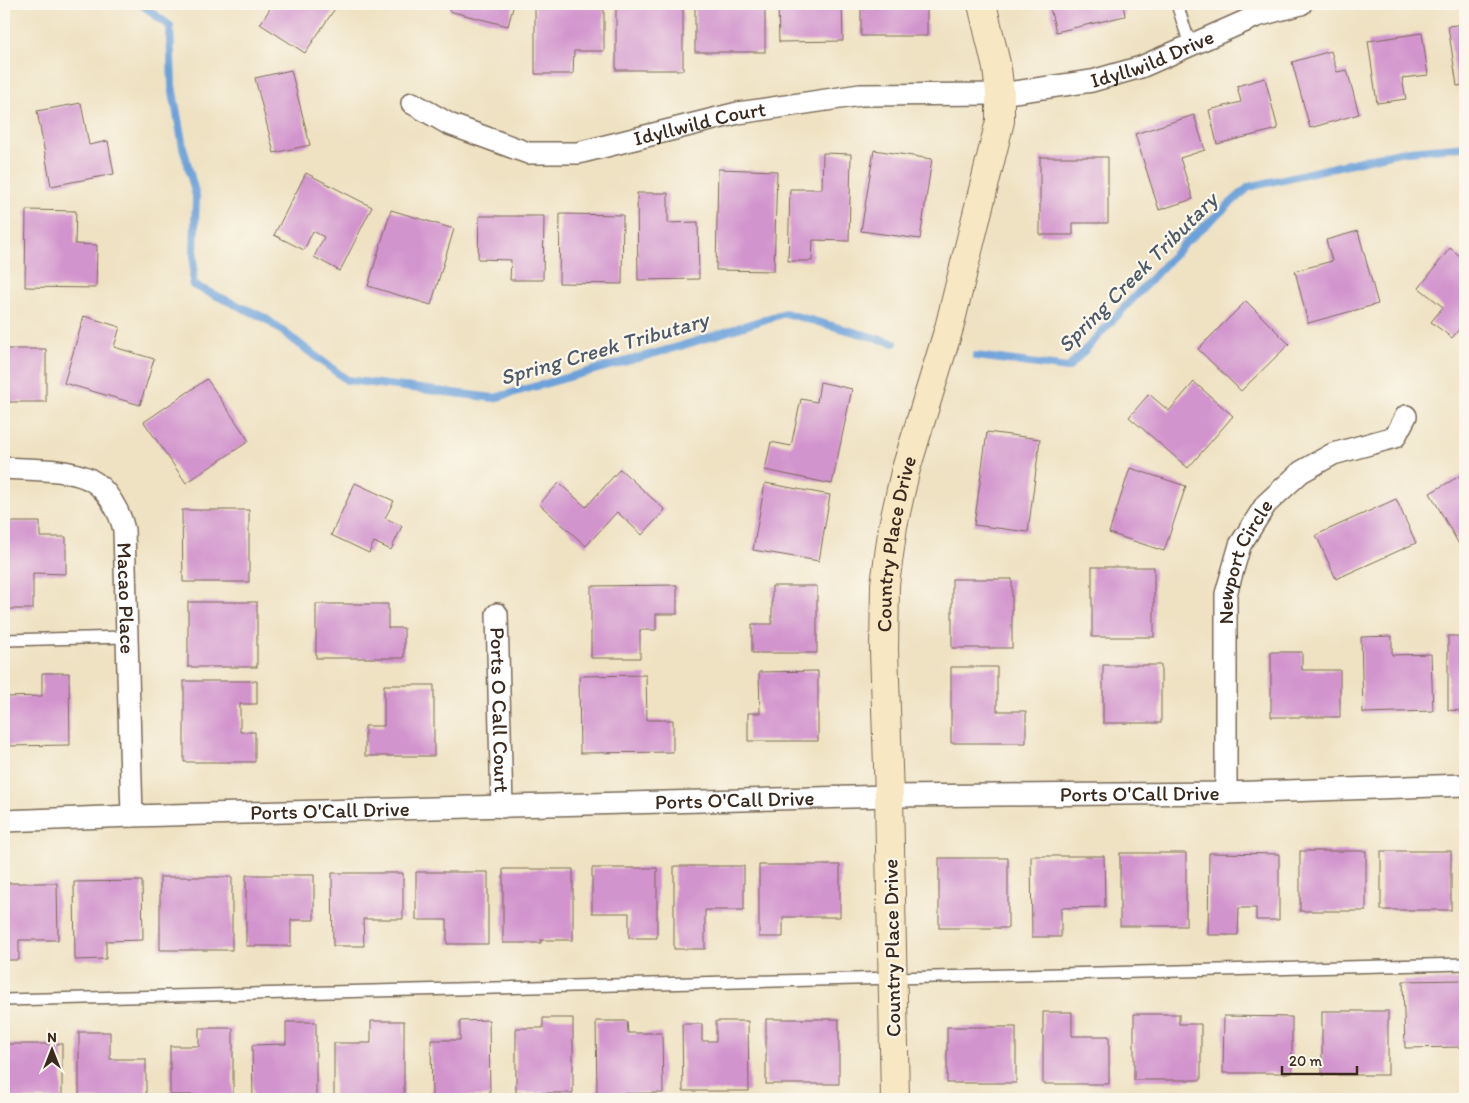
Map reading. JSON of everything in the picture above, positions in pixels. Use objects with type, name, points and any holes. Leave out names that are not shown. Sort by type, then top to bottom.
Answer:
[{"type":"street","name":"Country Place Drive","points":[[895,1099],[884,650],[885,584],[892,526],[951,318],[1000,121],[1000,94],[997,68],[982,4]]},
{"type":"street","name":"Idyllwild Drive","points":[[1000,94],[1092,81],[1141,67],[1257,16],[1301,4]]},
{"type":"street","name":"Idyllwild Court","points":[[412,102],[449,124],[528,153],[578,153],[738,113],[860,96],[1000,94]]},
{"type":"street","name":"Newport Circle","points":[[1226,793],[1226,594],[1240,544],[1266,504],[1301,472],[1333,454],[1395,437],[1406,416]]},
{"type":"street","name":"Macao Place","points":[[4,468],[66,472],[90,480],[106,493],[121,515],[124,530],[132,816]]},
{"type":"street","name":"Ports O Call Court","points":[[498,614],[502,807]]},
{"type":"street","name":"Ports O'Call Drive","points":[[4,821],[889,796],[1226,793],[1465,785]]},
{"type":"lane","points":[[1177,4],[1190,45]]},
{"type":"lane","points":[[4,640],[127,637]]},
{"type":"lane","points":[[4,1000],[1465,964]]},
{"type":"building","points":[[273,4],[338,4],[305,53],[260,24]]},
{"type":"building","points":[[451,4],[514,4],[508,26],[449,11]]},
{"type":"building","points":[[535,4],[604,4],[604,51],[574,51],[573,74],[535,74]]},
{"type":"building","points":[[616,4],[683,4],[683,70],[616,70]]},
{"type":"building","points":[[695,4],[765,4],[765,52],[695,52]]},
{"type":"building","points":[[778,4],[842,4],[843,41],[779,42]]},
{"type":"building","points":[[861,4],[927,4],[927,36],[861,36]]},
{"type":"building","points":[[1049,4],[1123,4],[1125,16],[1056,32]]},
{"type":"building","points":[[1465,24],[1465,85],[1457,86],[1448,26]]},
{"type":"building","points":[[1422,33],[1428,75],[1402,78],[1406,99],[1377,103],[1368,41]]},
{"type":"building","points":[[1331,51],[1337,72],[1347,70],[1359,114],[1310,128],[1292,62]]},
{"type":"building","points":[[291,70],[310,145],[274,153],[255,78]]},
{"type":"building","points":[[1265,78],[1278,129],[1217,144],[1209,110],[1241,102],[1237,86]]},
{"type":"building","points":[[81,103],[89,145],[108,141],[114,174],[51,186],[37,111]]},
{"type":"building","points":[[1194,115],[1205,150],[1180,158],[1193,199],[1159,210],[1135,134]]},
{"type":"building","points":[[874,150],[932,159],[920,239],[861,231]]},
{"type":"building","points":[[823,153],[851,154],[849,241],[813,240],[812,261],[788,261],[790,189],[822,189]]},
{"type":"building","points":[[1040,157],[1108,157],[1108,223],[1073,223],[1073,235],[1040,235]]},
{"type":"building","points":[[718,169],[777,171],[774,271],[716,270]]},
{"type":"building","points":[[306,173],[372,207],[340,271],[314,257],[324,237],[313,231],[304,250],[274,235]]},
{"type":"building","points":[[637,193],[668,193],[668,223],[698,222],[699,279],[638,280]]},
{"type":"building","points":[[26,210],[76,211],[75,244],[97,245],[96,288],[25,287]]},
{"type":"building","points":[[391,210],[454,229],[431,305],[368,286]]},
{"type":"building","points":[[560,214],[623,215],[622,284],[559,283]]},
{"type":"building","points":[[479,216],[544,216],[543,280],[510,280],[511,260],[478,259]]},
{"type":"building","points":[[1358,231],[1378,304],[1308,323],[1295,271],[1332,261],[1326,240]]},
{"type":"building","points":[[1450,248],[1465,260],[1465,322],[1452,338],[1431,322],[1443,307],[1419,288]]},
{"type":"building","points":[[1246,301],[1289,344],[1241,391],[1198,349]]},
{"type":"building","points":[[84,316],[120,327],[114,347],[154,359],[140,405],[64,383]]},
{"type":"building","points":[[4,335],[7,335],[7,349],[46,349],[46,402],[4,402]]},
{"type":"building","points":[[207,379],[249,441],[186,483],[144,422]]},
{"type":"building","points":[[820,382],[852,389],[832,484],[765,470],[771,442],[791,446],[801,399],[817,402]]},
{"type":"building","points":[[1194,382],[1233,416],[1188,468],[1129,417],[1149,394],[1169,411]]},
{"type":"building","points":[[987,432],[1040,439],[1028,532],[974,525]]},
{"type":"building","points":[[1130,468],[1186,486],[1164,551],[1109,533]]},
{"type":"building","points":[[620,469],[665,510],[642,535],[617,512],[586,546],[539,504],[559,483],[586,507]]},
{"type":"building","points":[[1465,473],[1465,555],[1430,493]]},
{"type":"building","points":[[355,483],[394,501],[385,518],[402,526],[391,550],[374,542],[369,553],[331,535]]},
{"type":"building","points":[[765,483],[830,495],[819,561],[753,550]]},
{"type":"building","points":[[1396,499],[1416,543],[1336,579],[1316,535]]},
{"type":"building","points":[[182,510],[249,510],[249,582],[183,582]]},
{"type":"building","points":[[4,522],[40,522],[40,537],[66,537],[66,574],[33,573],[33,609],[4,609]]},
{"type":"building","points":[[1092,567],[1154,567],[1154,637],[1092,637]]},
{"type":"building","points":[[952,579],[1012,579],[1012,648],[952,648]]},
{"type":"building","points":[[677,585],[677,614],[656,614],[656,630],[640,630],[640,658],[591,658],[591,586]]},
{"type":"building","points":[[772,586],[817,586],[817,653],[752,653],[752,624],[772,624]]},
{"type":"building","points":[[188,602],[257,602],[257,667],[188,667]]},
{"type":"building","points":[[316,604],[388,604],[388,628],[404,628],[404,658],[316,658]]},
{"type":"building","points":[[1392,636],[1392,655],[1431,654],[1433,711],[1363,713],[1361,637]]},
{"type":"building","points":[[1448,636],[1465,636],[1465,711],[1448,710]]},
{"type":"building","points":[[1271,652],[1302,652],[1302,670],[1340,670],[1340,717],[1271,717]]},
{"type":"building","points":[[1103,665],[1161,665],[1161,723],[1103,723]]},
{"type":"building","points":[[951,667],[997,667],[997,711],[1026,711],[1026,743],[951,743]]},
{"type":"building","points":[[818,671],[818,741],[748,741],[748,713],[760,713],[759,672]]},
{"type":"building","points":[[42,673],[69,673],[70,745],[4,746],[4,697],[42,696]]},
{"type":"building","points":[[646,675],[647,720],[673,720],[673,752],[580,753],[579,676]]},
{"type":"building","points":[[184,681],[257,681],[257,704],[240,704],[240,732],[255,732],[255,762],[184,762]]},
{"type":"building","points":[[384,685],[434,685],[434,756],[365,756],[365,726],[384,726]]},
{"type":"building","points":[[1300,851],[1366,851],[1366,911],[1300,911]]},
{"type":"building","points":[[1381,851],[1451,851],[1451,910],[1381,910]]},
{"type":"building","points":[[1120,853],[1186,853],[1186,926],[1120,926]]},
{"type":"building","points":[[1209,853],[1279,854],[1279,920],[1256,920],[1256,908],[1239,908],[1238,935],[1208,935]]},
{"type":"building","points":[[1031,856],[1104,856],[1105,907],[1061,908],[1061,937],[1032,937]]},
{"type":"building","points":[[939,858],[1008,858],[1008,928],[939,928]]},
{"type":"building","points":[[759,865],[840,865],[840,917],[783,917],[783,937],[759,937]]},
{"type":"building","points":[[674,866],[744,866],[744,910],[705,910],[705,949],[674,949]]},
{"type":"building","points":[[592,868],[657,868],[657,938],[629,938],[629,913],[592,913]]},
{"type":"building","points":[[503,869],[573,869],[573,940],[541,940],[541,943],[503,943]]},
{"type":"building","points":[[416,872],[488,872],[488,944],[447,944],[447,920],[416,920]]},
{"type":"building","points":[[332,873],[403,873],[403,919],[363,919],[364,946],[333,946]]},
{"type":"building","points":[[246,875],[314,875],[314,920],[291,920],[291,946],[246,946]]},
{"type":"building","points":[[160,877],[232,877],[232,950],[160,950]]},
{"type":"building","points":[[142,881],[143,940],[106,941],[106,959],[75,960],[74,882]]},
{"type":"building","points":[[4,883],[57,883],[58,940],[19,940],[19,960],[4,960]]},
{"type":"building","points":[[1465,980],[1465,1047],[1405,1048],[1403,981]]},
{"type":"building","points":[[1322,1011],[1388,1011],[1388,1075],[1322,1075]]},
{"type":"building","points":[[1043,1012],[1072,1012],[1072,1036],[1109,1036],[1109,1084],[1043,1084]]},
{"type":"building","points":[[1134,1014],[1179,1014],[1179,1024],[1201,1024],[1201,1080],[1134,1080]]},
{"type":"building","points":[[1224,1016],[1292,1017],[1292,1073],[1223,1073]]},
{"type":"building","points":[[543,1018],[573,1018],[573,1093],[516,1093],[516,1028],[543,1028]]},
{"type":"building","points":[[766,1019],[839,1019],[839,1084],[766,1084]]},
{"type":"building","points":[[489,1020],[490,1096],[432,1097],[431,1040],[460,1040],[460,1021]]},
{"type":"building","points":[[371,1021],[404,1021],[404,1099],[334,1099],[334,1043],[371,1043]]},
{"type":"building","points":[[596,1021],[627,1021],[628,1033],[662,1033],[663,1093],[597,1094]]},
{"type":"building","points":[[716,1021],[748,1021],[749,1091],[683,1091],[682,1024],[702,1024],[702,1041],[716,1041]]},
{"type":"building","points":[[286,1022],[316,1022],[316,1099],[253,1099],[252,1045],[286,1044]]},
{"type":"building","points":[[947,1027],[1016,1027],[1016,1083],[947,1083]]},
{"type":"building","points":[[199,1028],[233,1028],[233,1095],[170,1095],[170,1046],[199,1046]]},
{"type":"building","points":[[79,1032],[110,1032],[110,1059],[146,1059],[146,1099],[79,1099]]},
{"type":"building","points":[[4,1044],[62,1044],[62,1099],[4,1099]]},
{"type":"waterway","name":"Spring Creek Tributary","points":[[141,4],[170,26],[172,86],[183,147],[196,196],[193,285],[265,318],[347,380],[494,398],[681,346],[785,313],[894,343]]},
{"type":"waterway","name":"Spring Creek Tributary","points":[[976,356],[1068,368],[1184,244],[1249,187],[1399,152],[1465,146]]}]
